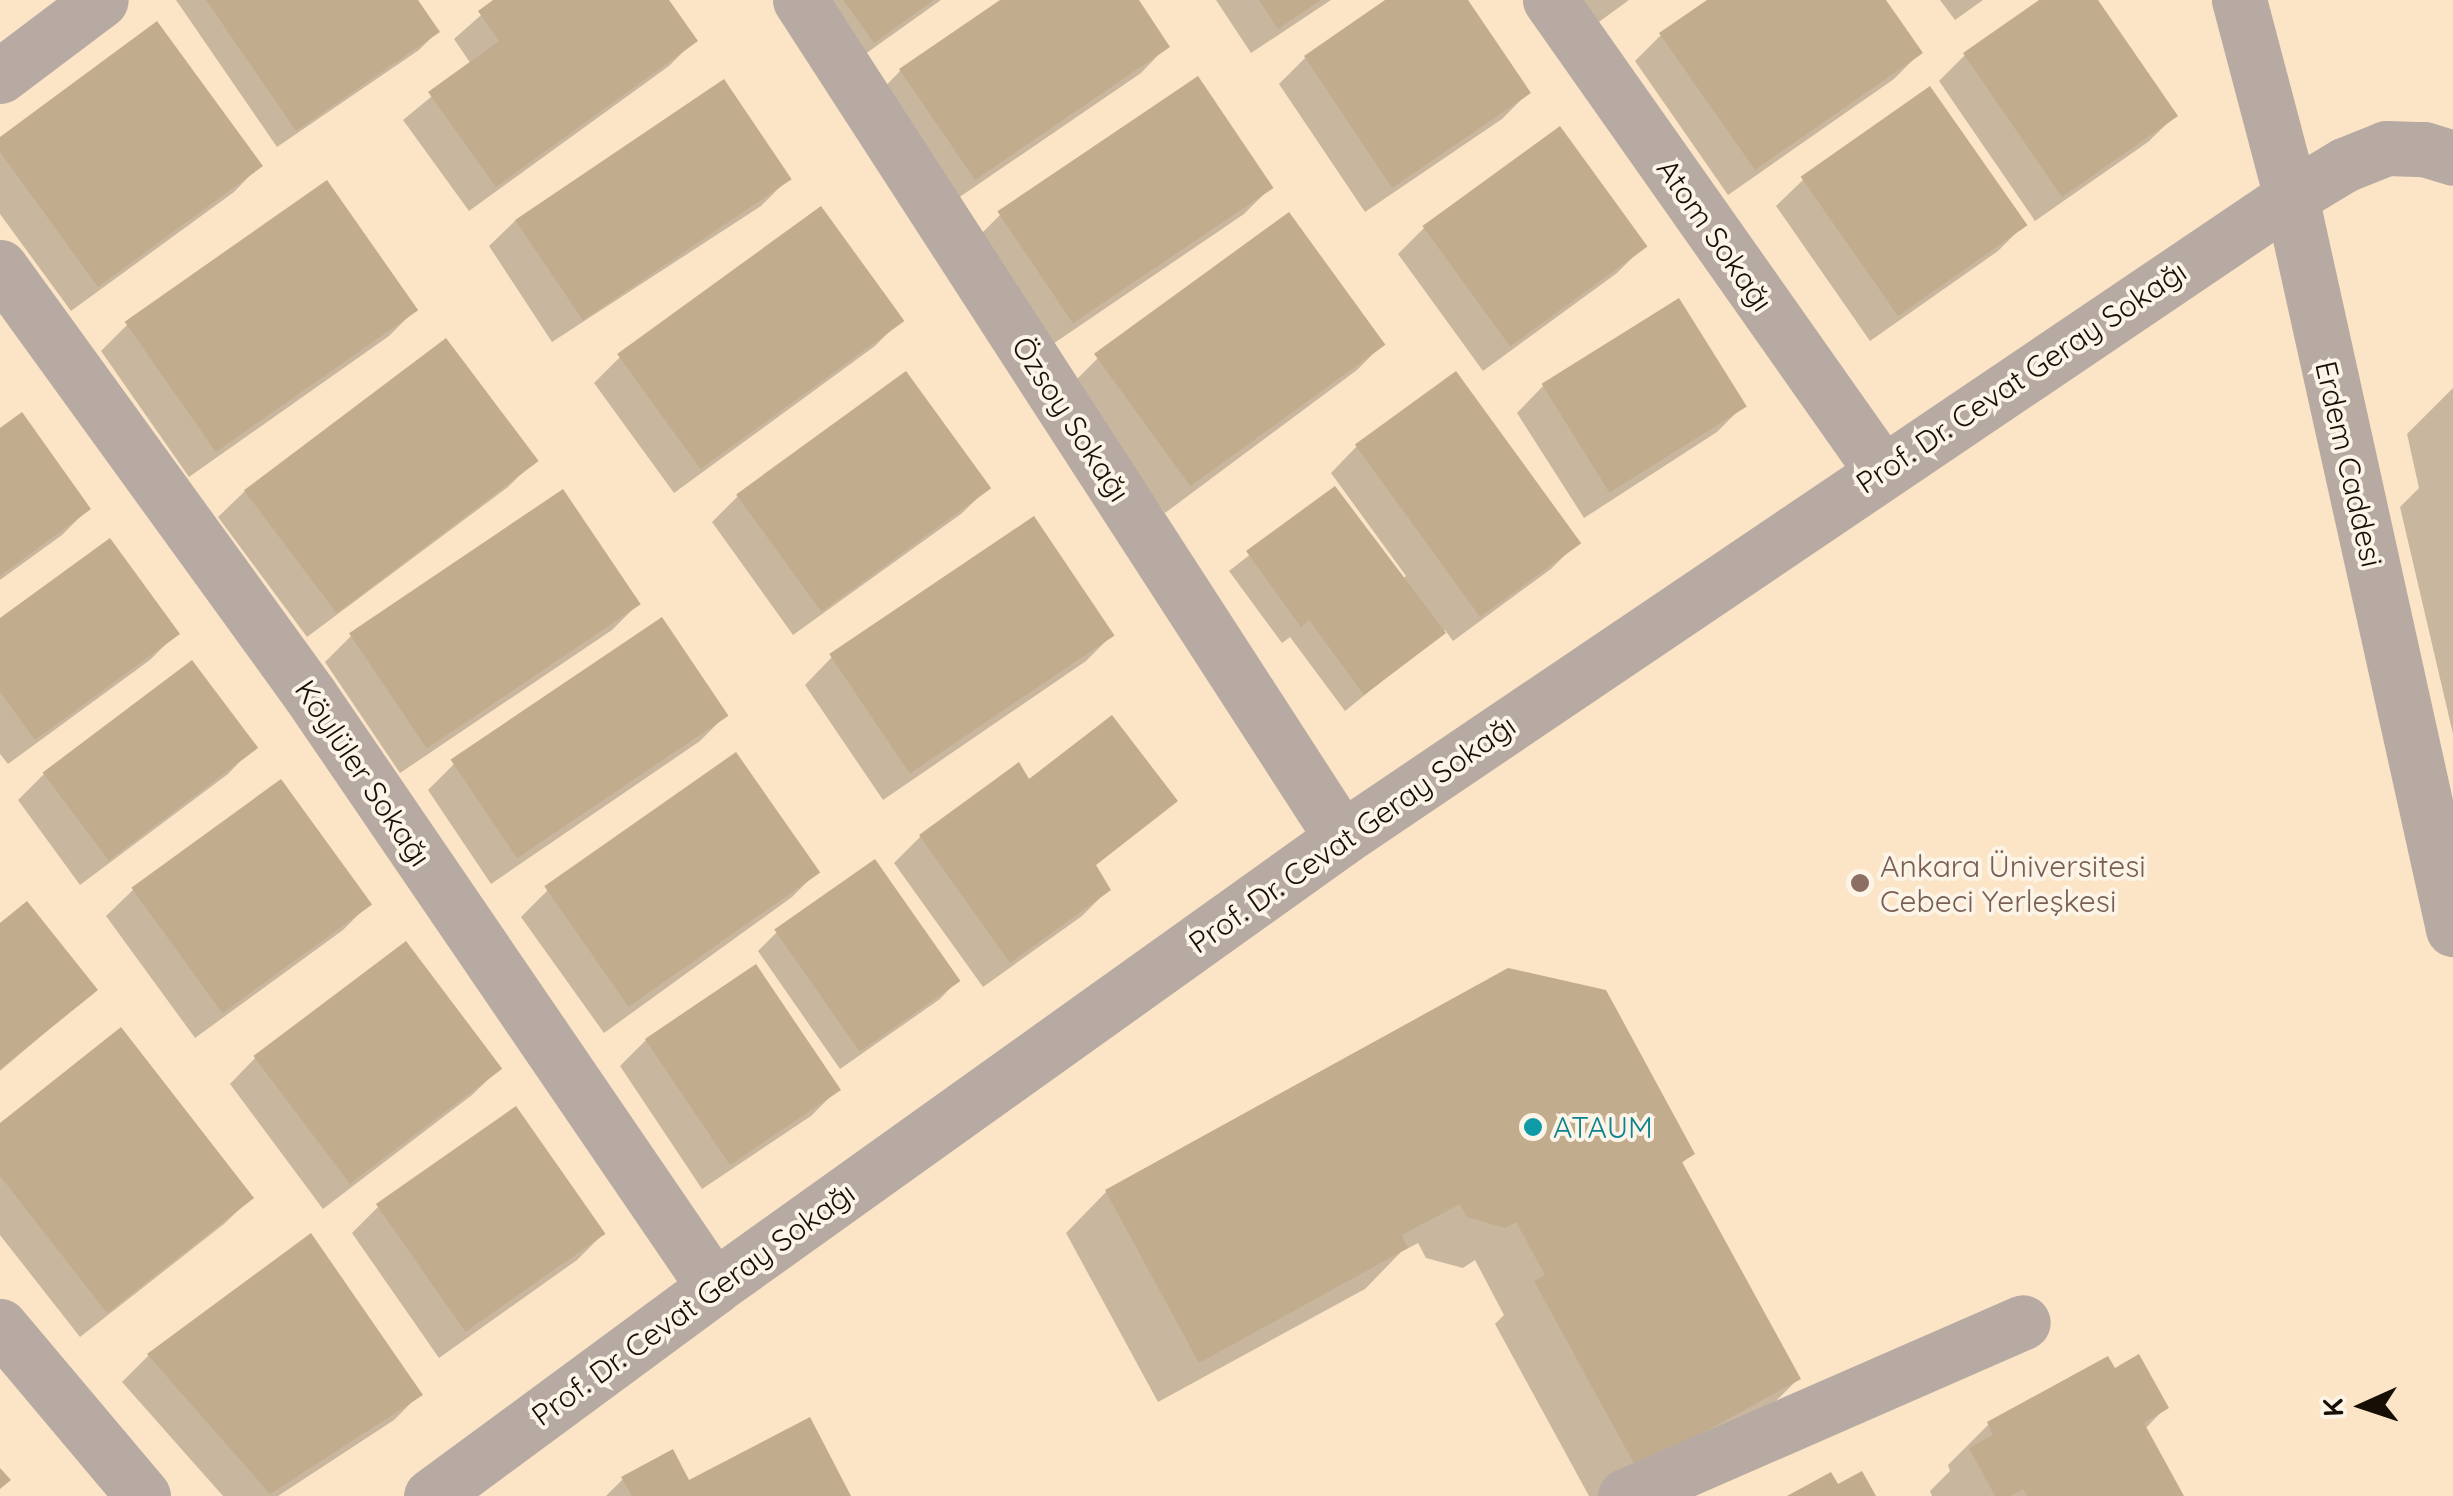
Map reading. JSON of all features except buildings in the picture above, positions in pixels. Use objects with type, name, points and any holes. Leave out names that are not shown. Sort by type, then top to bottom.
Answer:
[{"type":"street","points":[[0,76],[101,0]]},
{"type":"street","name":"Özsoy Sokağı","points":[[800,0],[1342,838]]},
{"type":"street","name":"Atom Sokağı","points":[[1550,0],[1880,470]]},
{"type":"street","name":"Erdem Caddesi","points":[[2239,0],[2291,197],[2453,930]]},
{"type":"street","name":"Prof. Dr. Cevat Geray Sokağı","points":[[431,1496],[714,1287],[1342,838],[1880,470],[2291,197],[2344,165],[2386,148],[2424,149],[2453,158]]},
{"type":"street","name":"Köylüler Sokağı","points":[[0,267],[310,696],[714,1287]]},
{"type":"street","points":[[1625,1496],[2023,1322]]},
{"type":"street","points":[[0,1326],[143,1496]]},
{"type":"place","name":"Ankara Üniversitesi Cebeci Yerleşkesi","points":[[1860,883]]},
{"type":"place","name":"ATAUM","points":[[1533,1127]]}]
